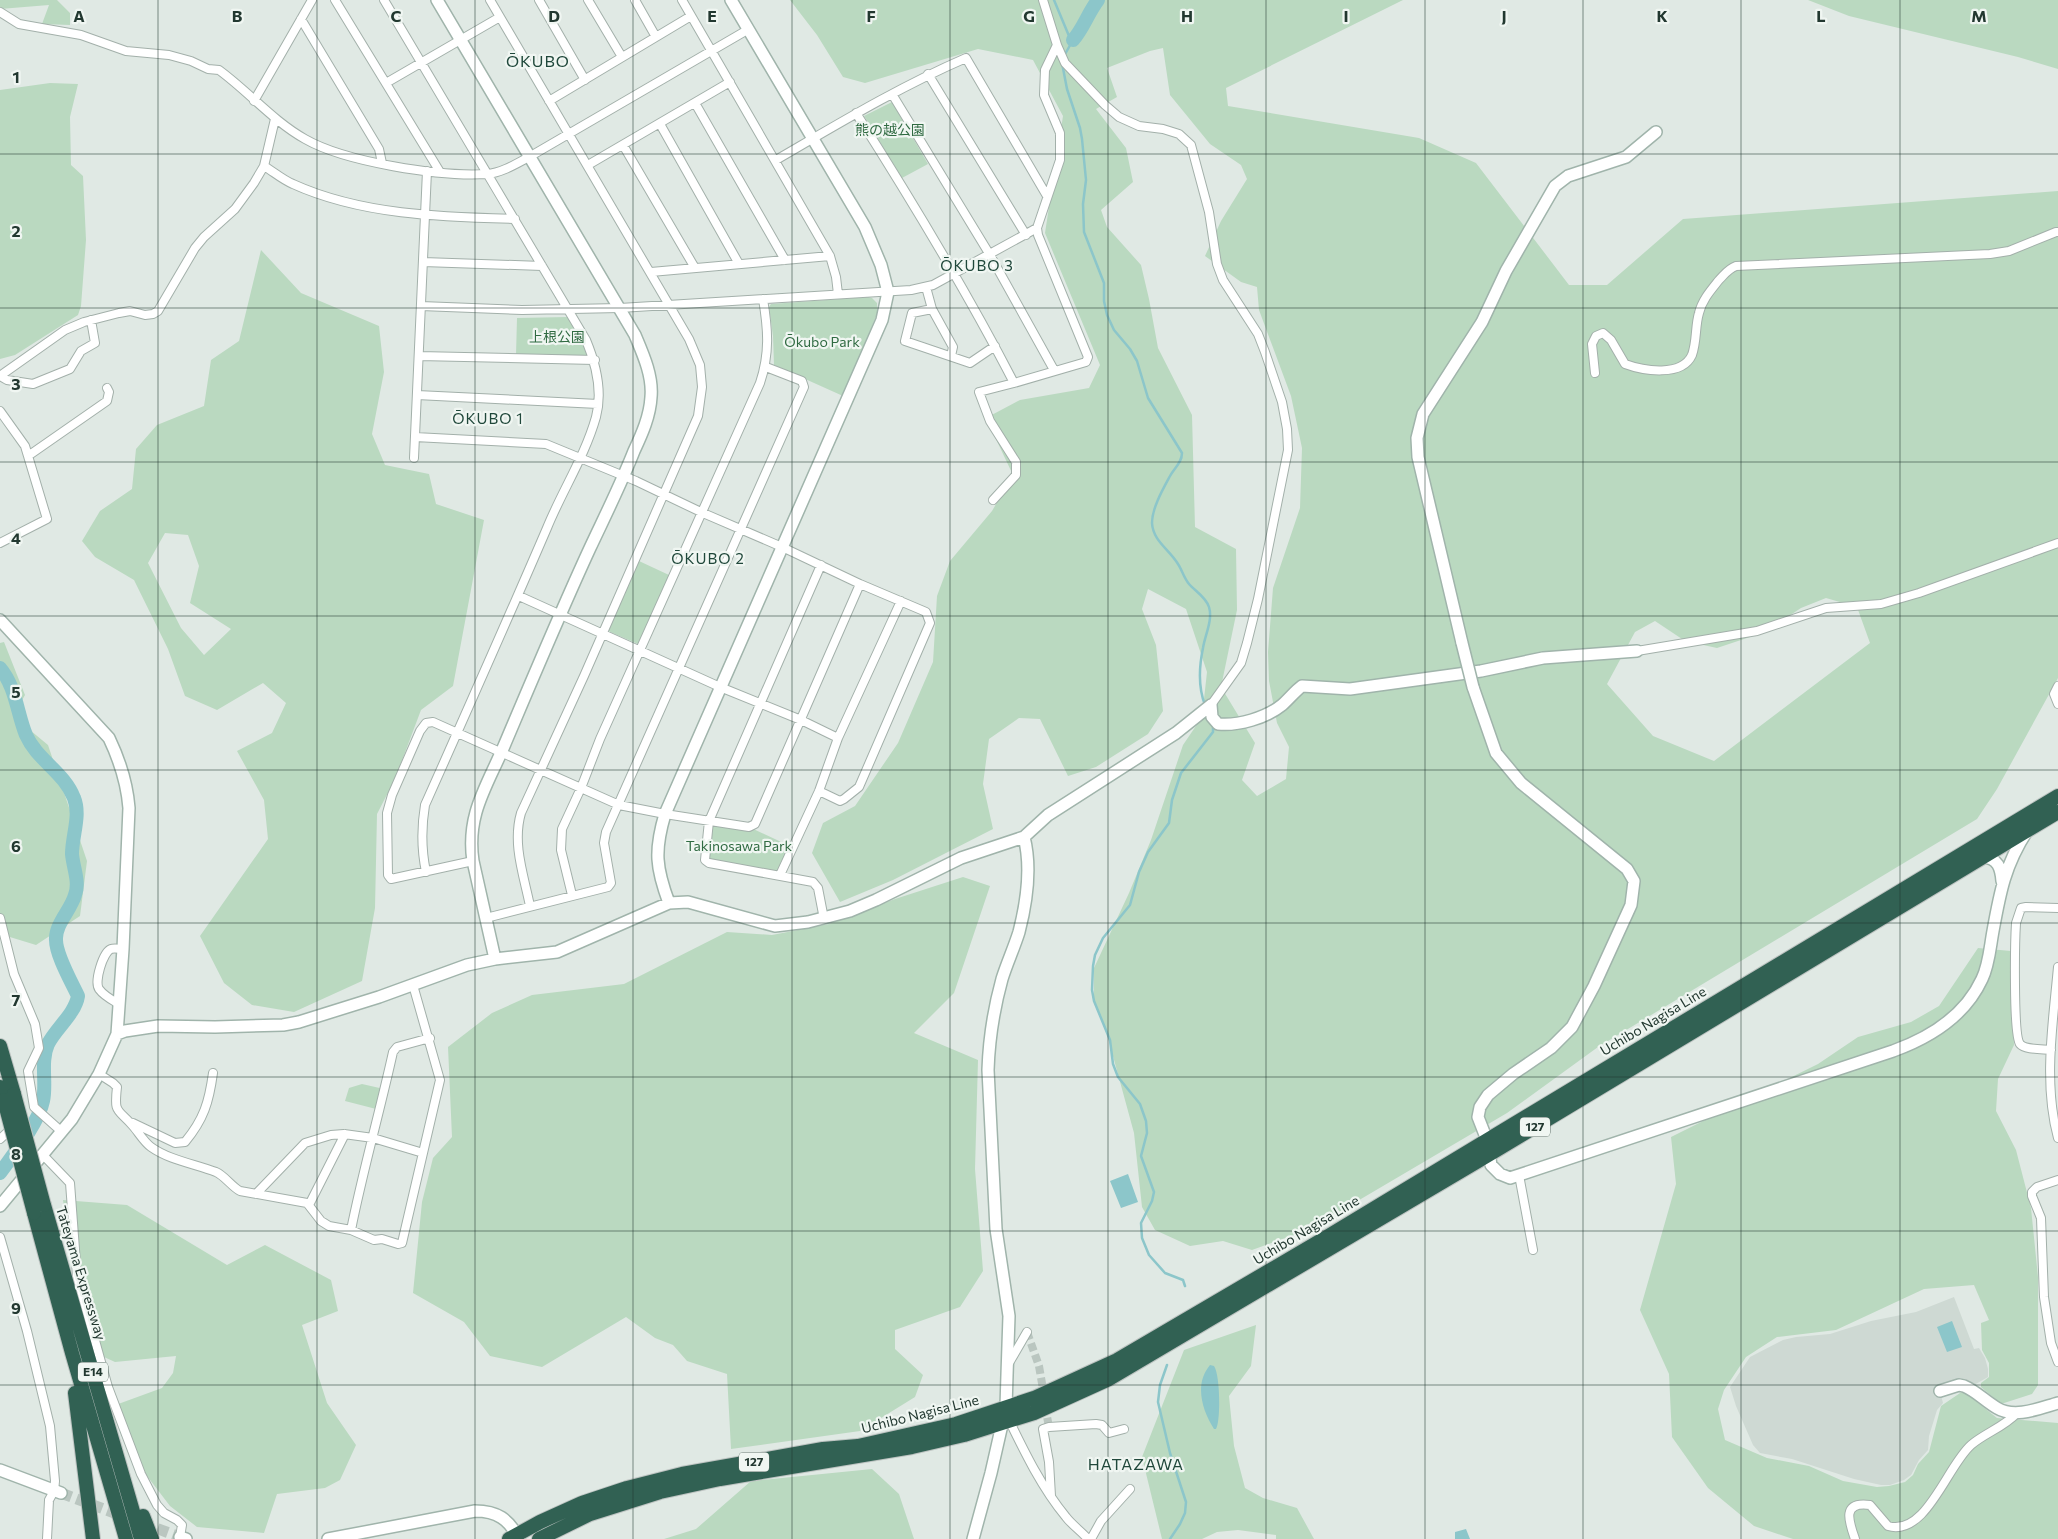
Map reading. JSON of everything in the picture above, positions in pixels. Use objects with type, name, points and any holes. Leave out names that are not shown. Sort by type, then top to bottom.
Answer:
[{"type":"highway","name":"Uchibo Nagisa Line","points":[[1488,1147],[2058,796]]},
{"type":"highway","name":"Uchibo Nagisa Line","points":[[539,1539],[590,1514],[660,1492],[720,1479],[912,1447],[964,1435],[1006,1417],[1063,1386],[1117,1360],[1488,1147],[2058,812]]},
{"type":"highway","name":"Tateyama Expressway","points":[[0,1046],[6,1094],[39,1209],[87,1349],[99,1398],[141,1539]]},
{"type":"highway","name":"Tateyama Expressway","points":[[39,1209],[39,1230],[72,1353],[126,1539]]},
{"type":"highway","points":[[39,1230],[68,1354],[78,1410],[93,1539]]},
{"type":"highway","points":[[99,1398],[152,1539]]},
{"type":"highway","name":"Uchibo Nagisa Line","points":[[515,1537],[582,1503],[627,1488],[721,1467],[823,1449],[858,1446],[956,1424],[1006,1417]]},
{"type":"highway","points":[[84,1539],[85,1462]]},
{"type":"street","points":[[254,101],[312,0]]},
{"type":"street","points":[[335,0],[440,172]]},
{"type":"street","points":[[384,0],[586,340],[595,360],[598,382],[596,417],[580,458],[548,526],[426,805],[421,835],[426,872]]},
{"type":"street","points":[[437,0],[635,335],[645,358],[652,396],[645,425],[624,476],[559,614],[477,804],[472,820],[470,844],[472,861],[495,959]]},
{"type":"street","points":[[490,0],[689,339],[700,365],[702,387],[698,416],[521,814],[517,828],[517,843],[530,906]]},
{"type":"street","points":[[539,0],[585,80]]},
{"type":"street","points":[[588,0],[622,57]]},
{"type":"street","points":[[634,0],[656,37]]},
{"type":"street","points":[[682,0],[830,256],[838,294]]},
{"type":"street","points":[[669,903],[660,880],[657,860],[658,838],[664,814],[882,320],[888,292],[881,265],[865,227],[731,0]]},
{"type":"street","points":[[117,1034],[125,1030],[158,1026],[189,1025],[215,1027],[282,1025],[299,1022],[413,985],[467,965],[495,959],[557,952],[669,903],[688,902],[775,926],[824,919],[876,900],[961,858],[1024,837],[1048,815],[1176,733],[1211,705],[1241,664],[1258,599],[1288,450],[1287,429],[1282,402],[1258,334],[1223,280],[1217,264],[1209,212],[1191,145],[1179,134],[1163,129],[1139,126],[1119,117],[1082,83],[1065,63],[1043,0]]},
{"type":"street","points":[[0,12],[19,24],[81,35],[126,51],[169,55],[191,61],[208,69],[219,70],[234,81],[275,119],[304,139],[331,152],[427,171],[488,174],[513,166],[749,30]]},
{"type":"street","points":[[549,101],[691,16]]},
{"type":"street","points":[[386,83],[500,17]]},
{"type":"street","points":[[301,18],[379,149],[382,163]]},
{"type":"street","points":[[993,500],[1016,475],[1016,462],[990,421],[980,392],[1086,362],[1088,357],[1037,228],[1060,160],[1060,133],[1044,95],[1045,70],[1057,44]]},
{"type":"street","points":[[776,160],[856,112],[928,74],[966,58],[1048,196]]},
{"type":"street","points":[[928,74],[1026,235]]},
{"type":"street","points":[[588,166],[730,82]]},
{"type":"street","points":[[892,94],[990,255],[1054,370]]},
{"type":"street","points":[[696,103],[786,260]]},
{"type":"street","points":[[856,112],[899,180],[954,274],[1014,383]]},
{"type":"street","points":[[91,320],[95,343],[80,351],[70,369],[33,384],[7,380],[0,376],[65,330],[91,320],[130,311],[145,315],[158,311],[195,248],[216,225],[235,210],[264,166],[275,119]]},
{"type":"street","points":[[660,124],[739,264]]},
{"type":"street","points":[[1656,132],[1626,157],[1568,176],[1555,186],[1506,271],[1482,322],[1423,414],[1417,438],[1418,457],[1462,644],[1473,686],[1496,753],[1521,783],[1627,869],[1634,881],[1631,905],[1594,986],[1572,1027],[1551,1048],[1488,1095],[1480,1108],[1478,1117],[1488,1147],[1491,1164],[1500,1174],[1510,1178],[1916,1043],[1961,1011],[1983,978],[2002,882],[2012,857],[2027,830]]},
{"type":"street","points":[[623,145],[696,268]]},
{"type":"street","points":[[264,166],[291,184],[343,201],[425,216],[515,220]]},
{"type":"street","points":[[414,458],[427,171]]},
{"type":"street","points":[[421,306],[522,310],[620,308],[888,292],[926,287],[990,255],[1037,228]]},
{"type":"street","points":[[1594,373],[1592,344],[1596,336],[1603,333],[1610,340],[1625,364],[1662,370],[1671,370],[1684,366],[1692,355],[1699,312],[1707,294],[1729,268],[1736,266],[1990,254],[2009,251],[2058,232]]},
{"type":"street","points":[[651,272],[830,256]]},
{"type":"street","points":[[423,262],[542,266]]},
{"type":"street","points":[[926,287],[932,309],[953,347],[951,356]]},
{"type":"street","points":[[572,895],[561,850],[562,829],[581,788],[600,739],[642,650],[766,367],[768,331],[763,299]]},
{"type":"street","points":[[932,309],[912,313],[905,341],[970,363],[995,346]]},
{"type":"street","points":[[419,356],[595,360]]},
{"type":"street","points":[[486,918],[608,887],[611,883],[604,843],[606,832],[804,387],[802,381],[766,367]]},
{"type":"street","points":[[28,456],[107,401],[109,392],[107,388]]},
{"type":"street","points":[[417,394],[598,404]]},
{"type":"street","points":[[0,411],[21,440],[28,456],[47,519],[0,543]]},
{"type":"street","points":[[415,437],[546,444],[624,476],[860,584],[926,612],[930,623],[859,787],[844,800],[840,801],[819,791]]},
{"type":"street","points":[[1211,705],[1212,717],[1218,724],[1230,725],[1259,717],[1281,706],[1302,686],[1350,689],[1481,671],[1543,658],[1638,651],[1758,631],[1826,608],[1881,604],[1919,593],[2058,544]]},
{"type":"street","points":[[821,565],[709,821],[705,860],[709,863],[813,882],[818,888],[824,919]]},
{"type":"street","points":[[472,861],[390,879],[388,875],[387,813],[392,794],[420,730],[426,723],[433,722],[619,805],[749,827],[755,824],[860,584]]},
{"type":"street","points":[[519,596],[838,738]]},
{"type":"street","points":[[780,875],[819,791],[838,738],[901,601]]},
{"type":"street","points":[[0,620],[109,738],[118,756],[128,786],[129,808],[117,1034],[99,1074],[62,1132],[0,1206]]},
{"type":"street","points":[[2058,686],[2054,694],[2058,704]]},
{"type":"street","points":[[973,1539],[1006,1417],[1009,1316],[996,1229],[988,1070],[989,1044],[1002,979],[1018,932],[1027,894],[1028,855],[1024,837]]},
{"type":"street","points":[[1983,857],[1989,857],[1998,865],[2002,882]]},
{"type":"street","points":[[2051,1050],[2023,1046],[2019,1041],[2016,1020],[2016,923],[2021,908],[2026,906],[2058,908]]},
{"type":"street","points":[[0,918],[14,974],[35,1024],[39,1048],[28,1071],[34,1107],[62,1132]]},
{"type":"street","points":[[119,1004],[105,995],[99,989],[97,983],[99,970],[108,951],[112,948],[123,949]]},
{"type":"street","points":[[2058,967],[2051,1050],[2053,1110],[2058,1138]]},
{"type":"street","points":[[99,1074],[117,1087],[115,1105],[119,1114],[151,1146],[174,1158],[219,1173],[234,1188],[240,1191],[288,1199],[309,1205],[321,1221],[329,1226],[351,1230],[374,1240],[382,1239],[398,1244],[402,1242],[440,1080],[430,1038],[413,985]]},
{"type":"street","points":[[351,1230],[392,1052],[397,1047],[430,1038]]},
{"type":"street","points":[[130,1123],[175,1143],[184,1142],[208,1105],[213,1073]]},
{"type":"street","points":[[0,1139],[5,1137],[19,1122],[33,1101]]},
{"type":"street","points":[[256,1194],[305,1143],[331,1135],[345,1134],[373,1138],[423,1153]]},
{"type":"street","points":[[309,1205],[345,1134]]},
{"type":"street","points":[[44,1155],[70,1183],[77,1276],[108,1387],[141,1474],[164,1513],[178,1520],[182,1525],[183,1538]]},
{"type":"street","points":[[1519,1175],[1533,1250]]},
{"type":"street","points":[[2058,1180],[2037,1187],[2032,1192],[2041,1218],[2044,1297],[2058,1362]]},
{"type":"street","points":[[0,1237],[27,1331],[50,1426],[57,1492]]},
{"type":"street","points":[[1008,1365],[1027,1332]]},
{"type":"street","points":[[1940,1391],[1959,1385],[1964,1386],[1999,1410],[2017,1412],[2028,1412],[2058,1403]]},
{"type":"street","points":[[1855,1539],[1848,1519],[1848,1514],[1854,1508],[1870,1505],[1888,1526],[1892,1527],[1914,1521],[1926,1511],[1952,1467],[1970,1446],[2008,1422],[2017,1412]]},
{"type":"street","points":[[1006,1417],[1051,1496],[1067,1518],[1089,1539],[1101,1521],[1130,1488]]},
{"type":"street","points":[[1051,1496],[1049,1462],[1043,1429],[1048,1427],[1096,1424],[1102,1425],[1109,1433],[1124,1429]]},
{"type":"street","points":[[0,1470],[57,1492]]},
{"type":"street","points":[[47,1539],[49,1500],[57,1492]]},
{"type":"street","points":[[328,1539],[482,1511],[489,1511],[499,1515],[515,1537]]},
{"type":"shaded area","points":[[1954,1297],[1974,1349],[1979,1348],[1985,1358],[1988,1377],[1974,1385],[1967,1382],[1939,1388],[1943,1403],[1937,1410],[1929,1436],[1928,1450],[1919,1460],[1911,1475],[1904,1480],[1890,1485],[1881,1485],[1854,1479],[1792,1459],[1760,1453],[1753,1445],[1730,1387],[1750,1357],[1783,1340],[1830,1334],[1871,1321],[1916,1312]]},
{"type":"green space","points":[[0,0],[57,0],[70,13],[70,25],[42,24],[49,5],[0,9]]},
{"type":"green space","points":[[790,0],[1403,0],[1226,88],[1228,106],[1419,138],[1476,163],[1569,285],[1607,285],[1683,219],[2058,191],[2058,678],[1997,789],[1977,819],[1598,1047],[1507,1113],[1310,1229],[1252,1250],[1223,1241],[1190,1246],[1155,1230],[1142,1207],[1134,1133],[1107,1034],[1094,1002],[1094,968],[1151,840],[1183,745],[1202,717],[1207,672],[1186,609],[1148,589],[1142,609],[1156,645],[1163,711],[1148,734],[1096,767],[1068,776],[1040,719],[1019,718],[989,739],[983,784],[993,829],[893,880],[840,902],[812,853],[823,823],[855,806],[898,743],[933,662],[937,596],[950,561],[992,511],[1013,475],[986,418],[1020,400],[1089,388],[1100,365],[1045,233],[1063,116],[1033,60],[978,49],[865,83],[843,77],[817,35]],"holes":[[[1163,48],[1170,95],[1210,144],[1241,165],[1247,179],[1221,221],[1205,256],[1241,282],[1257,287],[1259,310],[1291,396],[1302,448],[1300,508],[1273,588],[1268,652],[1269,681],[1277,723],[1289,747],[1286,779],[1257,796],[1242,780],[1255,743],[1221,687],[1237,610],[1236,549],[1195,527],[1192,415],[1158,348],[1141,265],[1107,227],[1101,210],[1133,182],[1126,148],[1096,109],[1117,97],[1107,68],[1150,51]],[[1826,598],[1857,607],[1870,643],[1714,761],[1653,736],[1607,684],[1635,632],[1655,621],[1685,641],[1717,648],[1765,632],[1801,608]]]},
{"type":"green space","points":[[1808,0],[2058,0],[2058,69],[2018,57],[1849,16]]},
{"type":"green space","points":[[50,83],[78,84],[70,117],[71,165],[83,176],[86,240],[81,306],[78,315],[15,355],[0,359],[0,90]]},
{"type":"green space","name":"熊の越公園","points":[[892,102],[928,164],[902,178],[864,116]]},
{"type":"green space","points":[[261,250],[301,293],[379,326],[384,372],[372,434],[385,465],[429,474],[436,504],[484,520],[453,686],[421,710],[395,779],[377,814],[375,908],[362,981],[294,1012],[252,1005],[224,983],[200,936],[268,839],[264,800],[237,751],[272,733],[286,703],[263,683],[217,710],[185,696],[168,649],[134,580],[95,557],[82,541],[100,511],[132,489],[136,449],[157,425],[204,406],[211,360],[239,341]],"holes":[[[165,533],[188,535],[199,566],[190,603],[231,629],[204,655],[181,628],[148,563]]]},
{"type":"green space","name":"Ōkubo Park","points":[[868,297],[877,303],[877,314],[843,396],[774,365],[769,307],[771,304]]},
{"type":"green space","name":"上根公園","points":[[567,317],[584,342],[587,358],[516,355],[517,318]]},
{"type":"green space","points":[[639,561],[669,575],[638,644],[608,631]]},
{"type":"green space","points":[[4,642],[25,695],[13,716],[48,745],[87,861],[80,916],[36,945],[0,934],[0,643]]},
{"type":"green space","name":"Takinosawa Park","points":[[709,821],[749,827],[792,847],[780,875],[705,860]]},
{"type":"green space","points":[[963,877],[990,886],[954,993],[914,1033],[978,1060],[975,1169],[983,1271],[960,1307],[895,1330],[895,1349],[923,1375],[915,1397],[860,1431],[731,1449],[727,1374],[687,1361],[673,1345],[655,1338],[626,1317],[542,1367],[490,1356],[464,1322],[413,1293],[422,1202],[433,1158],[452,1137],[448,1047],[492,1013],[532,995],[624,984],[727,932],[772,935],[829,924],[895,899]]},
{"type":"green space","points":[[1978,948],[2011,951],[2014,1045],[1998,1079],[1996,1111],[2016,1150],[2031,1208],[2038,1277],[2038,1385],[2032,1394],[2001,1404],[1981,1387],[1981,1383],[1989,1377],[1989,1363],[1982,1350],[1981,1323],[1989,1320],[1974,1285],[1924,1289],[1836,1330],[1777,1337],[1746,1357],[1724,1390],[1718,1409],[1725,1440],[1767,1458],[1809,1466],[1843,1481],[1877,1487],[1905,1482],[1913,1475],[1918,1464],[1929,1452],[1941,1406],[1963,1391],[1997,1418],[2058,1423],[2058,1539],[1793,1539],[1754,1526],[1708,1488],[1672,1437],[1669,1374],[1640,1310],[1676,1184],[1671,1137],[1818,1064],[1858,1037],[1911,1022],[1939,1006]]},
{"type":"green space","points":[[362,1084],[384,1089],[380,1110],[345,1101],[349,1088]]},
{"type":"green space","points":[[63,1200],[127,1205],[227,1265],[265,1245],[331,1280],[338,1311],[302,1325],[327,1403],[356,1445],[340,1480],[325,1488],[277,1494],[264,1533],[197,1527],[170,1506],[134,1459],[110,1407],[162,1388],[173,1373],[176,1356],[115,1362],[93,1352],[69,1246]]},
{"type":"green space","points":[[1256,1325],[1251,1366],[1229,1396],[1234,1446],[1245,1488],[1263,1498],[1297,1508],[1314,1539],[1276,1539],[1276,1535],[1238,1530],[1217,1532],[1202,1539],[1162,1539],[1142,1457],[1184,1350]]},
{"type":"green space","points":[[872,1469],[899,1494],[914,1539],[664,1539],[696,1529],[751,1481]]},
{"type":"water","points":[[1128,1174],[1138,1202],[1121,1208],[1110,1181]]},
{"type":"water","points":[[1952,1321],[1962,1347],[1947,1352],[1937,1327]]},
{"type":"water","points":[[1210,1365],[1214,1366],[1219,1387],[1219,1416],[1216,1429],[1214,1429],[1206,1414],[1201,1389],[1205,1372]]},
{"type":"water","points":[[1466,1529],[1470,1539],[1455,1539],[1455,1532]]},
{"type":"waterway","points":[[1054,0],[1069,36],[1073,40],[1064,56]]},
{"type":"waterway","points":[[1073,40],[1098,0]]},
{"type":"waterway","points":[[1062,63],[1067,89],[1082,139],[1086,180],[1083,204],[1084,232],[1104,283],[1104,301],[1107,315],[1114,330],[1130,349],[1137,361],[1148,398],[1182,453],[1179,463],[1158,499],[1152,523],[1158,540],[1179,566],[1189,584],[1208,603],[1210,612],[1209,622],[1200,670],[1200,684],[1205,705]]},
{"type":"waterway","points":[[0,668],[10,683],[26,735],[37,752],[70,789],[76,805],[77,811],[72,847],[77,880],[76,890],[73,901],[58,928],[56,940],[61,960],[78,996],[73,1009],[48,1044],[44,1058],[44,1094],[41,1109],[25,1138],[0,1173]]},
{"type":"waterway","points":[[1185,1286],[1183,1280],[1165,1273],[1149,1255],[1142,1238],[1141,1223],[1152,1201],[1154,1192],[1141,1156],[1147,1133],[1146,1121],[1140,1104],[1118,1077],[1113,1064],[1110,1040],[1094,1001],[1092,990],[1093,966],[1095,955],[1103,938],[1130,905],[1139,872],[1148,852],[1169,823],[1172,800],[1181,773],[1213,732],[1213,724]]},
{"type":"waterway","points":[[1167,1365],[1160,1385],[1158,1402],[1170,1453],[1186,1502],[1185,1513],[1170,1539]]},
{"type":"tunnel","points":[[1027,1332],[1039,1366],[1044,1395]]},
{"type":"tunnel","points":[[1045,1406],[1049,1427]]},
{"type":"tunnel","points":[[61,1493],[125,1517]]},
{"type":"tunnel","points":[[142,1523],[180,1537]]},
{"type":"district","name":"ŌKUBO","points":[[538,61]]},
{"type":"district","name":"ŌKUBO 3","points":[[977,266]]},
{"type":"district","name":"ŌKUBO 1","points":[[488,419]]},
{"type":"district","name":"ŌKUBO 2","points":[[708,559]]},
{"type":"district","name":"HATAZAWA","points":[[1136,1464]]}]
